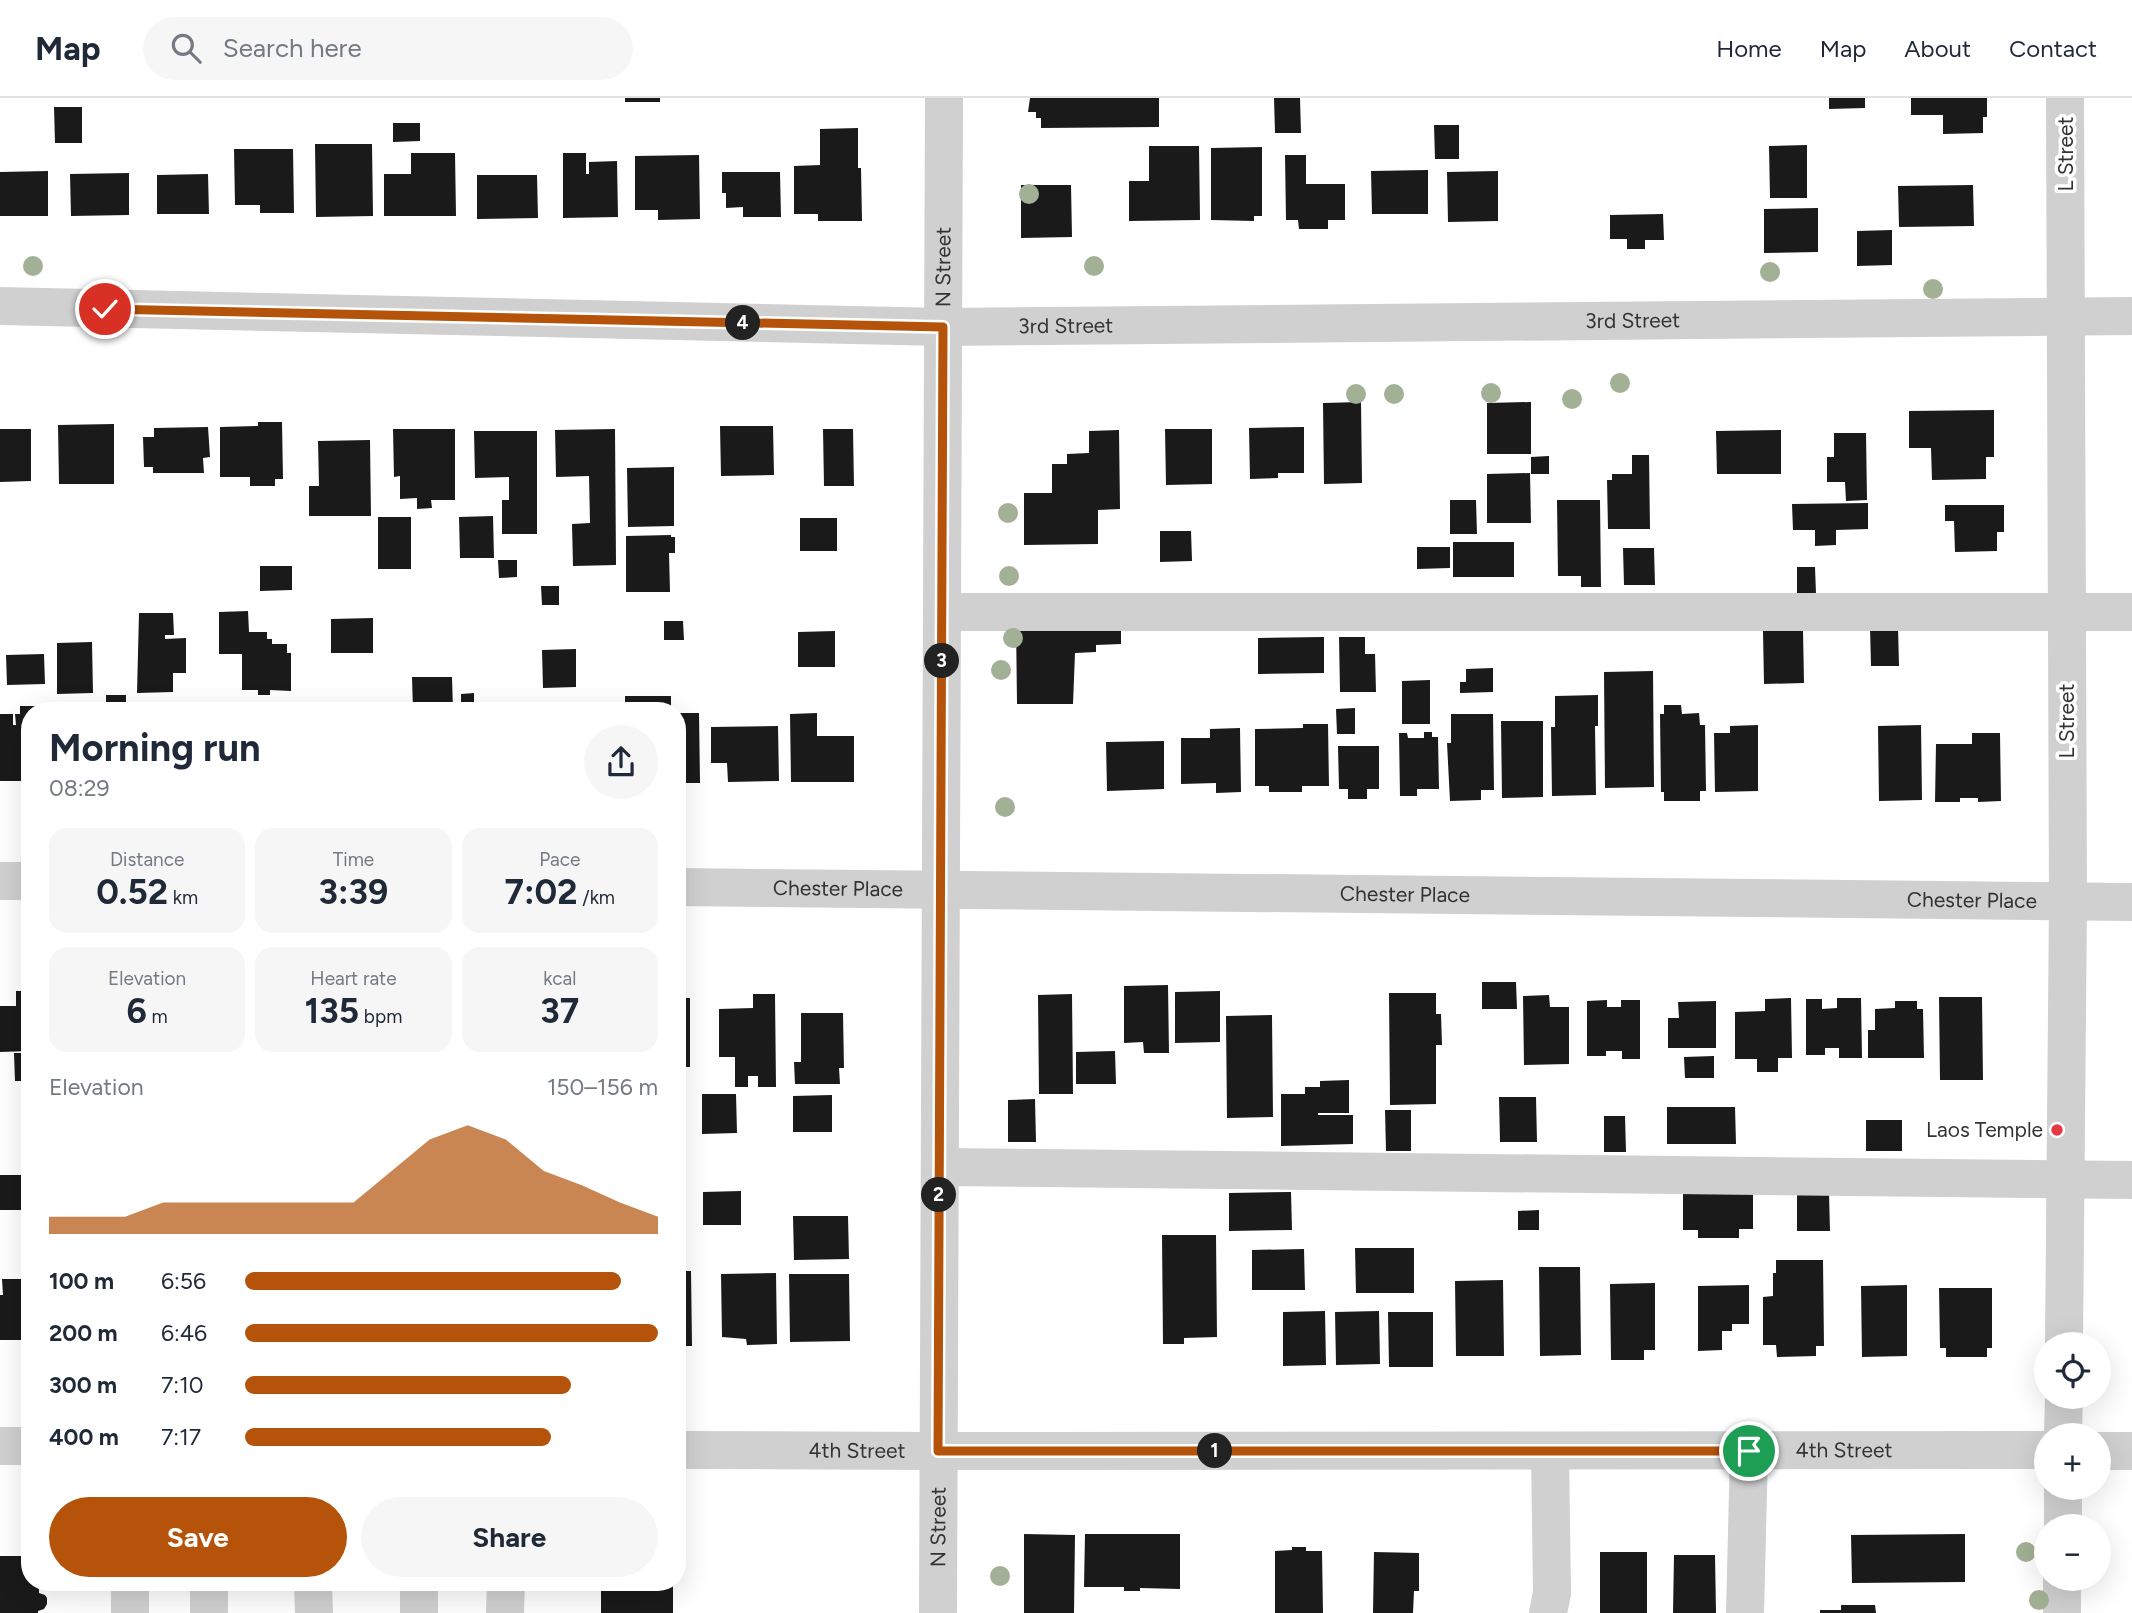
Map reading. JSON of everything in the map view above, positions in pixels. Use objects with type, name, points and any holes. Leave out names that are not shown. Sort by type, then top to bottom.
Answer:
[{"type":"street","name":"N Street","points":[[937,1613],[944,98]]},
{"type":"street","name":"L Street","points":[[2064,1332],[2068,902],[2066,98]]},
{"type":"street","name":"3rd Street","points":[[0,306],[943,327],[2132,316]]},
{"type":"street","points":[[942,612],[2132,612]]},
{"type":"street","points":[[0,881],[21,881]]},
{"type":"street","name":"Chester Place","points":[[686,887],[2132,902]]},
{"type":"street","points":[[940,1167],[2132,1180]]},
{"type":"street","points":[[0,1446],[21,1446]]},
{"type":"street","name":"4th Street","points":[[686,1450],[2034,1450]]},
{"type":"street","points":[[1548,1613],[1552,1593],[1550,1451]]},
{"type":"street","points":[[1745,1613],[1749,1451]]},
{"type":"street","points":[[2111,1451],[2132,1451]]},
{"type":"street","points":[[130,1591],[130,1613]]},
{"type":"street","points":[[209,1591],[209,1613]]},
{"type":"street","points":[[313,1591],[314,1613]]},
{"type":"street","points":[[419,1591],[419,1613]]},
{"type":"street","points":[[505,1613],[506,1591]]},
{"type":"street","points":[[2062,1591],[2062,1613]]},
{"type":"building","points":[[625,98],[660,98],[660,102],[625,102]]},
{"type":"building","points":[[1030,98],[1159,98],[1159,127],[1041,128],[1041,118],[1036,118],[1036,112],[1028,112]]},
{"type":"building","points":[[1274,98],[1300,98],[1301,133],[1275,133]]},
{"type":"building","points":[[1829,98],[1865,98],[1865,108],[1829,109]]},
{"type":"building","points":[[1911,98],[1987,98],[1987,117],[1983,117],[1983,133],[1943,134],[1943,115],[1911,115]]},
{"type":"building","points":[[54,107],[82,107],[82,143],[55,143]]},
{"type":"building","points":[[393,123],[420,123],[420,141],[393,142]]},
{"type":"building","points":[[1434,125],[1459,125],[1459,159],[1435,159]]},
{"type":"building","points":[[858,128],[862,221],[818,221],[818,214],[794,214],[794,166],[820,165],[820,129]]},
{"type":"building","points":[[315,144],[372,144],[373,216],[316,217]]},
{"type":"building","points":[[1807,145],[1807,198],[1770,198],[1769,146]]},
{"type":"building","points":[[1149,146],[1199,146],[1200,220],[1129,221],[1129,181],[1149,181]]},
{"type":"building","points":[[1262,147],[1262,216],[1254,216],[1254,221],[1211,220],[1211,148]]},
{"type":"building","points":[[234,149],[293,149],[294,213],[260,213],[260,205],[235,205]]},
{"type":"building","points":[[411,153],[455,153],[456,216],[384,216],[384,174],[411,174]]},
{"type":"building","points":[[563,153],[586,153],[586,174],[589,174],[589,162],[617,161],[618,217],[563,218]]},
{"type":"building","points":[[699,155],[700,219],[658,220],[658,210],[635,210],[635,156]]},
{"type":"building","points":[[1285,155],[1306,155],[1306,184],[1345,184],[1345,220],[1328,220],[1328,229],[1299,229],[1298,220],[1286,220]]},
{"type":"building","points":[[1428,170],[1428,214],[1372,214],[1371,171]]},
{"type":"building","points":[[48,171],[48,216],[0,216],[0,172]]},
{"type":"building","points":[[1498,171],[1498,221],[1448,222],[1447,172]]},
{"type":"building","points":[[722,172],[780,172],[781,217],[743,217],[743,207],[726,208],[726,193],[722,193]]},
{"type":"building","points":[[129,173],[129,215],[71,216],[70,174]]},
{"type":"building","points":[[208,174],[209,214],[157,214],[157,175]]},
{"type":"building","points":[[477,175],[537,175],[538,218],[477,219]]},
{"type":"building","points":[[1021,185],[1071,185],[1072,237],[1021,238]]},
{"type":"building","points":[[1973,185],[1974,226],[1899,227],[1898,186]]},
{"type":"building","points":[[1818,208],[1818,252],[1764,253],[1764,209]]},
{"type":"building","points":[[1663,214],[1664,240],[1645,240],[1645,249],[1627,249],[1627,239],[1610,239],[1610,215]]},
{"type":"building","points":[[1892,230],[1892,265],[1857,266],[1857,231]]},
{"type":"building","points":[[1361,402],[1362,483],[1324,484],[1323,403]]},
{"type":"building","points":[[1531,402],[1531,454],[1487,454],[1487,403]]},
{"type":"building","points":[[1994,410],[1994,457],[1986,457],[1986,479],[1932,480],[1931,448],[1909,448],[1909,411]]},
{"type":"building","points":[[258,422],[282,422],[283,479],[275,479],[275,486],[250,486],[250,477],[220,477],[220,427],[258,426]]},
{"type":"building","points":[[114,424],[114,484],[59,484],[58,425]]},
{"type":"building","points":[[720,426],[773,426],[774,475],[721,476]]},
{"type":"building","points":[[208,427],[210,457],[203,458],[204,473],[153,473],[153,467],[144,467],[143,437],[154,437],[154,428]]},
{"type":"building","points":[[1304,427],[1304,473],[1278,473],[1278,478],[1250,479],[1249,428]]},
{"type":"building","points":[[0,429],[31,429],[31,481],[0,482]]},
{"type":"building","points":[[393,429],[455,429],[455,500],[431,500],[432,508],[417,509],[417,498],[400,499],[400,476],[394,477]]},
{"type":"building","points":[[615,429],[616,565],[573,566],[572,524],[590,523],[589,476],[556,477],[555,430]]},
{"type":"building","points":[[823,429],[853,429],[854,486],[824,486]]},
{"type":"building","points":[[1165,429],[1212,429],[1212,484],[1166,485]]},
{"type":"building","points":[[1119,430],[1120,509],[1098,510],[1098,544],[1024,545],[1024,493],[1052,493],[1052,464],[1067,464],[1067,454],[1089,453],[1089,431]]},
{"type":"building","points":[[1781,430],[1781,474],[1717,474],[1716,431]]},
{"type":"building","points":[[474,431],[537,431],[537,534],[502,534],[502,500],[509,500],[509,477],[475,478]]},
{"type":"building","points":[[1834,433],[1866,433],[1867,500],[1846,501],[1845,482],[1827,482],[1827,457],[1834,457]]},
{"type":"building","points":[[370,440],[371,516],[309,516],[309,486],[319,486],[318,441]]},
{"type":"building","points":[[1632,455],[1649,455],[1650,529],[1608,529],[1607,480],[1612,480],[1612,474],[1632,474]]},
{"type":"building","points":[[1549,456],[1549,474],[1531,474],[1531,457]]},
{"type":"building","points":[[674,467],[674,526],[628,527],[627,468]]},
{"type":"building","points":[[1530,473],[1531,523],[1487,523],[1487,474]]},
{"type":"building","points":[[1450,500],[1476,500],[1477,534],[1450,534]]},
{"type":"building","points":[[1557,500],[1600,500],[1601,587],[1581,587],[1581,576],[1558,576]]},
{"type":"building","points":[[1868,503],[1868,529],[1836,530],[1836,545],[1815,546],[1815,530],[1793,530],[1792,504]]},
{"type":"building","points":[[1945,505],[2004,505],[2004,532],[1997,532],[1997,551],[1955,552],[1954,521],[1945,521]]},
{"type":"building","points":[[493,516],[494,558],[460,558],[459,517]]},
{"type":"building","points":[[378,517],[411,517],[411,569],[378,569]]},
{"type":"building","points":[[800,518],[837,518],[837,551],[800,551]]},
{"type":"building","points":[[1160,531],[1191,531],[1192,561],[1160,562]]},
{"type":"building","points":[[626,536],[675,537],[675,553],[669,553],[670,592],[626,592]]},
{"type":"building","points":[[1453,542],[1514,542],[1514,577],[1453,577]]},
{"type":"building","points":[[1417,547],[1450,547],[1450,568],[1417,569]]},
{"type":"building","points":[[1623,548],[1654,548],[1655,585],[1624,585]]},
{"type":"building","points":[[498,560],[517,560],[517,577],[499,578]]},
{"type":"building","points":[[260,566],[292,566],[292,590],[260,591]]},
{"type":"building","points":[[1797,567],[1815,567],[1816,594],[1797,594]]},
{"type":"building","points":[[541,586],[559,586],[559,605],[542,605]]},
{"type":"building","points":[[248,611],[249,632],[267,632],[267,639],[272,639],[272,644],[287,644],[287,653],[291,653],[291,691],[270,690],[270,695],[258,695],[258,690],[242,690],[242,654],[219,654],[219,612]]},
{"type":"building","points":[[139,613],[173,613],[174,635],[165,635],[165,639],[186,638],[186,673],[173,673],[173,692],[137,693]]},
{"type":"building","points":[[373,618],[373,653],[331,653],[331,619]]},
{"type":"building","points":[[664,621],[683,621],[684,640],[664,640]]},
{"type":"building","points":[[1016,622],[1121,625],[1121,644],[1096,645],[1096,652],[1075,653],[1073,704],[1017,704]]},
{"type":"building","points":[[1870,627],[1898,627],[1899,666],[1871,666]]},
{"type":"building","points":[[1803,630],[1804,683],[1764,684],[1763,631]]},
{"type":"building","points":[[835,631],[835,667],[798,667],[798,632]]},
{"type":"building","points":[[1324,637],[1324,673],[1258,674],[1258,638]]},
{"type":"building","points":[[1339,637],[1365,637],[1365,654],[1375,654],[1376,692],[1340,692]]},
{"type":"building","points":[[92,642],[93,693],[57,694],[57,643]]},
{"type":"building","points":[[576,649],[576,687],[543,688],[542,650]]},
{"type":"building","points":[[44,654],[45,684],[7,685],[6,655]]},
{"type":"building","points":[[1493,668],[1493,692],[1460,693],[1460,682],[1466,682],[1466,669]]},
{"type":"building","points":[[1653,671],[1654,787],[1605,788],[1604,672]]},
{"type":"building","points":[[412,677],[452,677],[453,702],[413,702]]},
{"type":"building","points":[[1430,680],[1430,724],[1402,724],[1402,681]]},
{"type":"building","points":[[474,693],[474,702],[461,702],[461,694]]},
{"type":"building","points":[[106,695],[126,695],[126,702],[106,702]]},
{"type":"building","points":[[1598,695],[1598,726],[1595,726],[1596,795],[1552,796],[1551,727],[1555,727],[1555,696]]},
{"type":"building","points":[[625,696],[671,696],[671,702],[625,702]]},
{"type":"building","points":[[1664,705],[1681,705],[1682,714],[1699,713],[1700,725],[1705,725],[1706,791],[1700,791],[1700,801],[1664,801],[1664,792],[1661,792],[1660,714],[1664,714]]},
{"type":"building","points":[[21,706],[21,781],[0,781],[0,714],[13,714],[13,725],[16,725],[15,714],[20,714]]},
{"type":"building","points":[[1355,708],[1355,734],[1337,734],[1336,709]]},
{"type":"building","points":[[686,713],[699,713],[700,783],[686,783]]},
{"type":"building","points":[[817,713],[817,736],[854,736],[854,782],[791,782],[790,714]]},
{"type":"building","points":[[1451,714],[1493,714],[1494,790],[1481,790],[1481,800],[1450,801],[1447,743],[1451,743]]},
{"type":"building","points":[[1501,721],[1543,721],[1543,797],[1502,798]]},
{"type":"building","points":[[1303,724],[1328,724],[1329,786],[1302,786],[1302,792],[1269,792],[1269,786],[1255,786],[1255,729],[1303,728]]},
{"type":"building","points":[[1758,725],[1758,791],[1715,792],[1714,733],[1730,733],[1730,726]]},
{"type":"building","points":[[1921,725],[1922,800],[1879,801],[1878,726]]},
{"type":"building","points":[[778,726],[779,781],[728,782],[727,763],[711,763],[711,727]]},
{"type":"building","points":[[1240,728],[1241,792],[1216,793],[1216,783],[1181,784],[1181,738],[1210,738],[1210,729]]},
{"type":"building","points":[[1424,732],[1432,732],[1432,737],[1438,737],[1439,789],[1417,789],[1417,796],[1400,796],[1399,733],[1407,733],[1408,738],[1424,738]]},
{"type":"building","points":[[1972,733],[2000,733],[2001,801],[1978,802],[1978,798],[1960,798],[1960,802],[1935,802],[1936,744],[1972,744]]},
{"type":"building","points":[[1164,741],[1164,789],[1107,791],[1106,742]]},
{"type":"building","points":[[1338,746],[1379,746],[1379,789],[1367,789],[1367,799],[1348,799],[1348,789],[1339,789]]},
{"type":"building","points":[[1482,982],[1516,982],[1517,1009],[1482,1009]]},
{"type":"building","points":[[1168,985],[1169,1053],[1144,1053],[1143,1042],[1124,1043],[1124,986]]},
{"type":"building","points":[[16,991],[21,991],[21,1051],[0,1052],[0,1006],[16,1006]]},
{"type":"building","points":[[1220,991],[1220,1042],[1175,1043],[1175,992]]},
{"type":"building","points":[[1389,993],[1436,993],[1436,1014],[1441,1014],[1442,1045],[1436,1045],[1436,1104],[1390,1105]]},
{"type":"building","points":[[753,994],[775,994],[776,1087],[758,1087],[758,1076],[748,1076],[748,1087],[735,1087],[735,1057],[719,1057],[719,1009],[753,1008]]},
{"type":"building","points":[[1072,994],[1073,1094],[1039,1094],[1038,995]]},
{"type":"building","points":[[1549,995],[1550,1007],[1569,1007],[1569,1064],[1524,1065],[1523,996]]},
{"type":"building","points":[[1939,997],[1982,997],[1983,1080],[1940,1080]]},
{"type":"building","points":[[686,998],[690,998],[690,1067],[686,1067]]},
{"type":"building","points":[[1791,998],[1792,1058],[1778,1058],[1778,1072],[1757,1072],[1757,1059],[1735,1059],[1735,1012],[1765,1011],[1765,999]]},
{"type":"building","points":[[1837,998],[1861,998],[1862,1058],[1839,1058],[1839,1048],[1825,1048],[1825,1055],[1806,1055],[1806,999],[1822,999],[1822,1009],[1837,1008]]},
{"type":"building","points":[[1607,1000],[1607,1007],[1621,1007],[1621,1000],[1640,1000],[1640,1059],[1622,1059],[1622,1051],[1606,1051],[1606,1056],[1587,1056],[1587,1001]]},
{"type":"building","points":[[1716,1001],[1716,1048],[1668,1048],[1668,1018],[1679,1018],[1678,1002]]},
{"type":"building","points":[[1895,1001],[1917,1001],[1917,1009],[1923,1009],[1924,1058],[1868,1058],[1868,1030],[1875,1030],[1875,1009],[1895,1008]]},
{"type":"building","points":[[801,1013],[843,1013],[844,1068],[839,1068],[840,1084],[795,1084],[794,1062],[801,1062]]},
{"type":"building","points":[[1272,1015],[1273,1117],[1227,1118],[1226,1016]]},
{"type":"building","points":[[1115,1051],[1116,1084],[1076,1084],[1076,1052]]},
{"type":"building","points":[[14,1053],[21,1053],[21,1081],[15,1081]]},
{"type":"building","points":[[1714,1056],[1714,1078],[1685,1078],[1684,1057]]},
{"type":"building","points":[[1349,1080],[1349,1113],[1318,1115],[1353,1115],[1353,1144],[1281,1146],[1281,1094],[1305,1094],[1305,1087],[1320,1087],[1320,1081]]},
{"type":"building","points":[[702,1094],[736,1094],[737,1133],[702,1134]]},
{"type":"building","points":[[832,1095],[832,1132],[793,1132],[793,1096]]},
{"type":"building","points":[[1499,1097],[1536,1097],[1537,1142],[1500,1142]]},
{"type":"building","points":[[1035,1099],[1036,1142],[1008,1142],[1008,1100]]},
{"type":"building","points":[[1667,1107],[1735,1107],[1736,1144],[1667,1144]]},
{"type":"building","points":[[1385,1110],[1411,1110],[1411,1151],[1386,1151]]},
{"type":"building","points":[[1604,1116],[1625,1116],[1626,1152],[1604,1152]]},
{"type":"building","points":[[1866,1120],[1902,1120],[1902,1151],[1866,1151]]},
{"type":"building","points":[[0,1175],[21,1175],[21,1210],[0,1210]]},
{"type":"building","points":[[741,1191],[741,1225],[703,1225],[703,1192]]},
{"type":"building","points":[[1291,1192],[1292,1230],[1229,1231],[1229,1193]]},
{"type":"building","points":[[1683,1193],[1753,1193],[1753,1229],[1739,1229],[1739,1238],[1698,1238],[1698,1230],[1683,1230]]},
{"type":"building","points":[[1797,1193],[1829,1193],[1830,1231],[1797,1231]]},
{"type":"building","points":[[1539,1210],[1539,1230],[1518,1230],[1518,1211]]},
{"type":"building","points":[[793,1216],[848,1216],[849,1259],[794,1260]]},
{"type":"building","points":[[1162,1235],[1216,1235],[1217,1337],[1184,1338],[1184,1344],[1163,1344]]},
{"type":"building","points":[[1355,1248],[1414,1248],[1414,1293],[1356,1293]]},
{"type":"building","points":[[1304,1249],[1305,1290],[1252,1290],[1252,1250]]},
{"type":"building","points":[[1776,1260],[1823,1260],[1824,1346],[1816,1346],[1816,1356],[1777,1357],[1776,1345],[1763,1345],[1763,1297],[1773,1296]]},
{"type":"building","points":[[1539,1267],[1580,1267],[1581,1355],[1540,1356]]},
{"type":"building","points":[[686,1271],[691,1271],[692,1346],[686,1346]]},
{"type":"building","points":[[776,1273],[777,1344],[747,1345],[746,1339],[722,1337],[721,1274]]},
{"type":"building","points":[[789,1274],[849,1274],[850,1341],[790,1342]]},
{"type":"building","points":[[2,1279],[21,1279],[21,1340],[0,1340],[0,1295],[3,1295]]},
{"type":"building","points":[[1503,1280],[1504,1356],[1456,1356],[1455,1281]]},
{"type":"building","points":[[1655,1283],[1655,1350],[1644,1350],[1644,1360],[1611,1360],[1610,1284]]},
{"type":"building","points":[[1749,1285],[1749,1324],[1732,1324],[1732,1331],[1722,1331],[1722,1350],[1698,1351],[1698,1286]]},
{"type":"building","points":[[1907,1285],[1907,1356],[1862,1357],[1861,1286]]},
{"type":"building","points":[[1939,1288],[1992,1288],[1992,1348],[1987,1348],[1987,1357],[1946,1357],[1946,1348],[1940,1348]]},
{"type":"building","points":[[1325,1311],[1326,1365],[1283,1366],[1283,1312]]},
{"type":"building","points":[[1379,1311],[1380,1364],[1336,1365],[1335,1312]]},
{"type":"building","points":[[1388,1312],[1433,1312],[1433,1367],[1389,1367]]},
{"type":"building","points":[[1024,1534],[1075,1535],[1074,1613],[1024,1613]]},
{"type":"building","points":[[1085,1534],[1180,1534],[1180,1589],[1140,1588],[1140,1591],[1124,1591],[1124,1587],[1084,1587]]},
{"type":"building","points":[[1965,1534],[1965,1582],[1852,1583],[1851,1535]]},
{"type":"building","points":[[1292,1547],[1306,1547],[1306,1551],[1322,1551],[1323,1613],[1275,1613],[1275,1551],[1292,1550]]},
{"type":"building","points":[[1374,1552],[1419,1553],[1419,1591],[1414,1591],[1413,1613],[1373,1613]]},
{"type":"building","points":[[1600,1552],[1647,1552],[1647,1613],[1600,1613]]},
{"type":"building","points":[[1674,1555],[1715,1555],[1716,1613],[1673,1613]]},
{"type":"building","points":[[0,1556],[21,1556],[21,1591],[39,1591],[47,1598],[47,1604],[38,1613],[0,1613]]},
{"type":"building","points":[[601,1591],[673,1591],[673,1613],[601,1613]]},
{"type":"building","points":[[1841,1605],[1875,1605],[1876,1613],[1820,1613],[1820,1610],[1841,1610]]},
{"type":"place","name":"Laos Temple","points":[[2057,1130]]},
{"type":"route","points":[[105,309],[943,327],[938,1451],[1749,1451]]}]
